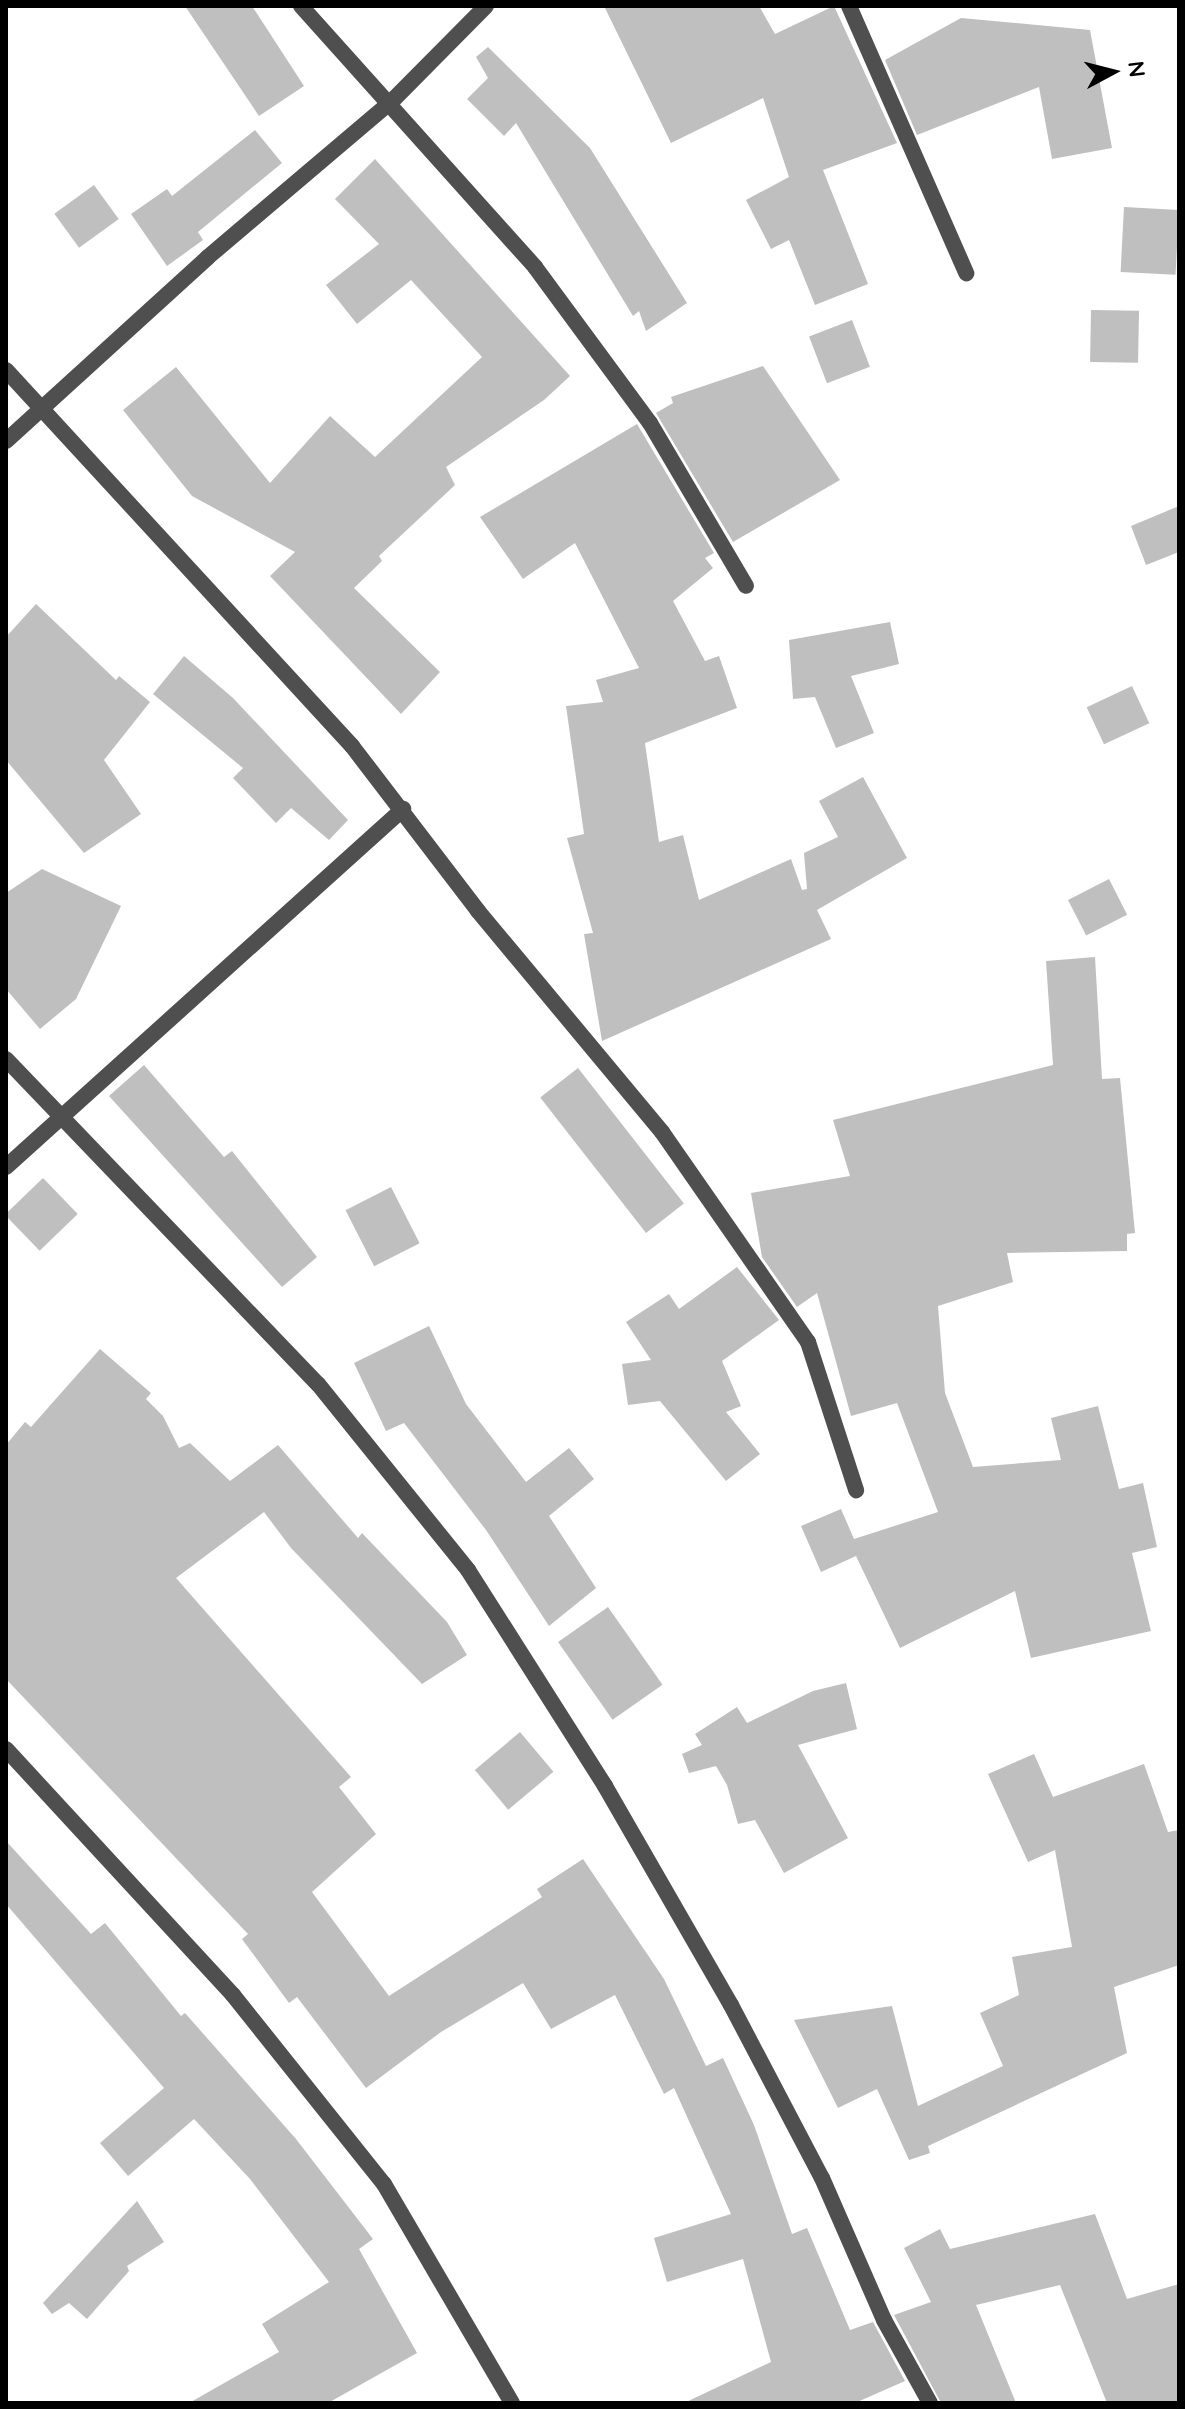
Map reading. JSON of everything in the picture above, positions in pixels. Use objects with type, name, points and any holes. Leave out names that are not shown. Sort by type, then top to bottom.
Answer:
[{"type":"street","points":[[301,6],[391,102],[535,267],[650,423],[746,586]]},
{"type":"street","points":[[6,441],[208,257],[391,102],[486,6]]},
{"type":"street","points":[[849,6],[966,273]]},
{"type":"street","points":[[6,370],[343,736],[403,809],[478,911],[662,1132],[808,1342],[856,1490]]},
{"type":"street","points":[[6,1167],[403,809]]},
{"type":"street","points":[[6,1059],[318,1384],[468,1570],[605,1786],[731,2005],[822,2178],[884,2320],[930,2403]]},
{"type":"street","points":[[6,1749],[233,1995],[384,2184],[512,2403]]},
{"type":"building","points":[[185,6],[252,6],[304,86],[259,116]]},
{"type":"building","points":[[604,6],[759,6],[775,34],[834,6],[897,143],[823,170],[868,284],[815,305],[789,240],[771,249],[746,200],[789,177],[763,98],[671,143]]},
{"type":"building","points":[[961,18],[1090,30],[1112,148],[1052,159],[1039,87],[917,135],[885,60]]},
{"type":"building","points":[[488,47],[590,148],[687,303],[646,331],[639,311],[633,316],[516,123],[504,136],[467,99],[488,78],[476,57]]},
{"type":"building","points":[[255,130],[282,163],[198,232],[203,240],[167,266],[131,214],[167,189],[172,196]]},
{"type":"building","points":[[375,159],[570,376],[544,400],[446,467],[455,485],[379,556],[382,561],[354,588],[440,672],[401,714],[270,576],[295,552],[192,496],[123,410],[176,367],[270,483],[330,416],[375,457],[482,357],[411,280],[357,324],[326,285],[379,244],[335,199]]},
{"type":"building","points":[[94,185],[119,219],[79,248],[54,214]]},
{"type":"building","points":[[1124,207],[1179,210],[1176,275],[1121,272]]},
{"type":"building","points":[[1091,310],[1139,311],[1138,363],[1090,362]]},
{"type":"building","points":[[852,320],[870,367],[827,383],[809,336]]},
{"type":"building","points":[[763,366],[840,480],[733,542],[656,413],[673,403],[671,397]]},
{"type":"building","points":[[637,424],[714,553],[705,558],[713,568],[673,601],[705,661],[719,656],[737,708],[645,743],[659,842],[683,835],[699,900],[791,859],[802,890],[807,889],[804,853],[838,837],[819,801],[863,777],[907,858],[817,910],[831,939],[602,1041],[584,934],[593,933],[567,838],[584,834],[566,706],[603,702],[596,680],[639,668],[575,543],[523,579],[480,517]]},
{"type":"building","points":[[1179,506],[1179,552],[1146,565],[1131,526]]},
{"type":"building","points":[[36,604],[116,680],[119,676],[150,702],[104,760],[141,814],[84,853],[6,760],[6,637]]},
{"type":"building","points":[[890,622],[899,664],[851,676],[874,733],[836,748],[815,697],[793,699],[789,640]]},
{"type":"building","points":[[184,656],[233,698],[348,820],[329,840],[291,808],[276,823],[233,778],[243,768],[153,694]]},
{"type":"building","points":[[1132,686],[1149,723],[1104,744],[1087,707]]},
{"type":"building","points":[[42,869],[121,906],[76,999],[40,1029],[6,989],[6,893]]},
{"type":"building","points":[[1109,879],[1127,915],[1086,936],[1068,900]]},
{"type":"building","points":[[1095,957],[1102,1079],[1120,1078],[1135,1233],[1127,1234],[1127,1251],[1007,1253],[1013,1282],[938,1306],[945,1393],[973,1467],[1061,1460],[1051,1418],[1098,1406],[1119,1489],[1143,1483],[1157,1547],[1132,1553],[1151,1631],[1031,1658],[1015,1591],[900,1648],[856,1556],[821,1572],[801,1526],[841,1509],[854,1539],[938,1512],[897,1403],[851,1416],[817,1293],[797,1307],[762,1257],[751,1193],[850,1176],[833,1120],[1053,1065],[1046,961]]},
{"type":"building","points":[[144,1065],[224,1157],[232,1151],[317,1257],[282,1287],[109,1096]]},
{"type":"building","points":[[578,1068],[684,1204],[646,1233],[540,1098]]},
{"type":"building","points":[[43,1178],[78,1214],[40,1251],[6,1214]]},
{"type":"building","points":[[391,1187],[420,1243],[374,1266],[346,1210]]},
{"type":"building","points":[[737,1267],[779,1320],[722,1361],[741,1406],[726,1412],[760,1454],[726,1481],[660,1401],[628,1405],[622,1364],[651,1360],[626,1322],[669,1294],[679,1309]]},
{"type":"building","points":[[429,1326],[466,1404],[526,1482],[569,1448],[594,1479],[549,1516],[596,1588],[549,1626],[486,1530],[404,1423],[386,1431],[354,1363]]},
{"type":"building","points":[[100,1349],[151,1393],[146,1399],[163,1416],[179,1448],[190,1443],[230,1481],[278,1445],[358,1538],[362,1533],[447,1622],[467,1655],[422,1684],[291,1548],[264,1512],[176,1578],[351,1777],[339,1787],[376,1834],[312,1892],[389,1996],[542,1897],[537,1889],[583,1859],[664,1979],[706,2066],[723,2058],[754,2125],[792,2234],[807,2228],[850,2330],[873,2322],[905,2381],[855,2403],[684,2403],[771,2362],[743,2259],[667,2282],[654,2238],[731,2214],[674,2088],[664,2094],[615,1995],[551,2029],[523,1983],[441,2032],[366,2088],[297,1997],[289,2003],[242,1939],[248,1934],[6,1679],[6,1445],[25,1422],[31,1427]]},
{"type":"building","points":[[608,1607],[662,1685],[613,1720],[558,1642]]},
{"type":"building","points":[[846,1683],[857,1729],[798,1745],[848,1838],[784,1873],[755,1820],[738,1824],[727,1785],[716,1766],[689,1773],[682,1754],[702,1745],[695,1734],[737,1707],[747,1723],[813,1691]]},
{"type":"building","points":[[520,1732],[553,1772],[508,1810],[475,1770]]},
{"type":"building","points":[[1034,1754],[1053,1797],[1144,1764],[1168,1832],[1179,1830],[1179,1965],[1114,1987],[1127,2053],[928,2146],[930,2153],[909,2160],[877,2089],[838,2108],[794,2020],[892,2006],[918,2106],[1003,2066],[980,2013],[1019,1995],[1012,1957],[1072,1947],[1055,1850],[1028,1862],[988,1774]]},
{"type":"building","points":[[6,1841],[91,1934],[105,1923],[181,2016],[185,2013],[296,2139],[373,2239],[359,2249],[417,2353],[328,2403],[189,2403],[279,2352],[262,2324],[329,2282],[250,2179],[194,2119],[128,2176],[100,2143],[164,2088],[6,1904]]},
{"type":"building","points":[[137,2201],[164,2242],[127,2266],[129,2271],[87,2319],[69,2303],[52,2314],[43,2303]]},
{"type":"building","points":[[1095,2214],[1127,2299],[1179,2284],[1179,2403],[1107,2403],[1060,2285],[976,2305],[1016,2403],[941,2403],[894,2315],[931,2302],[904,2248],[940,2229],[950,2249]]}]
